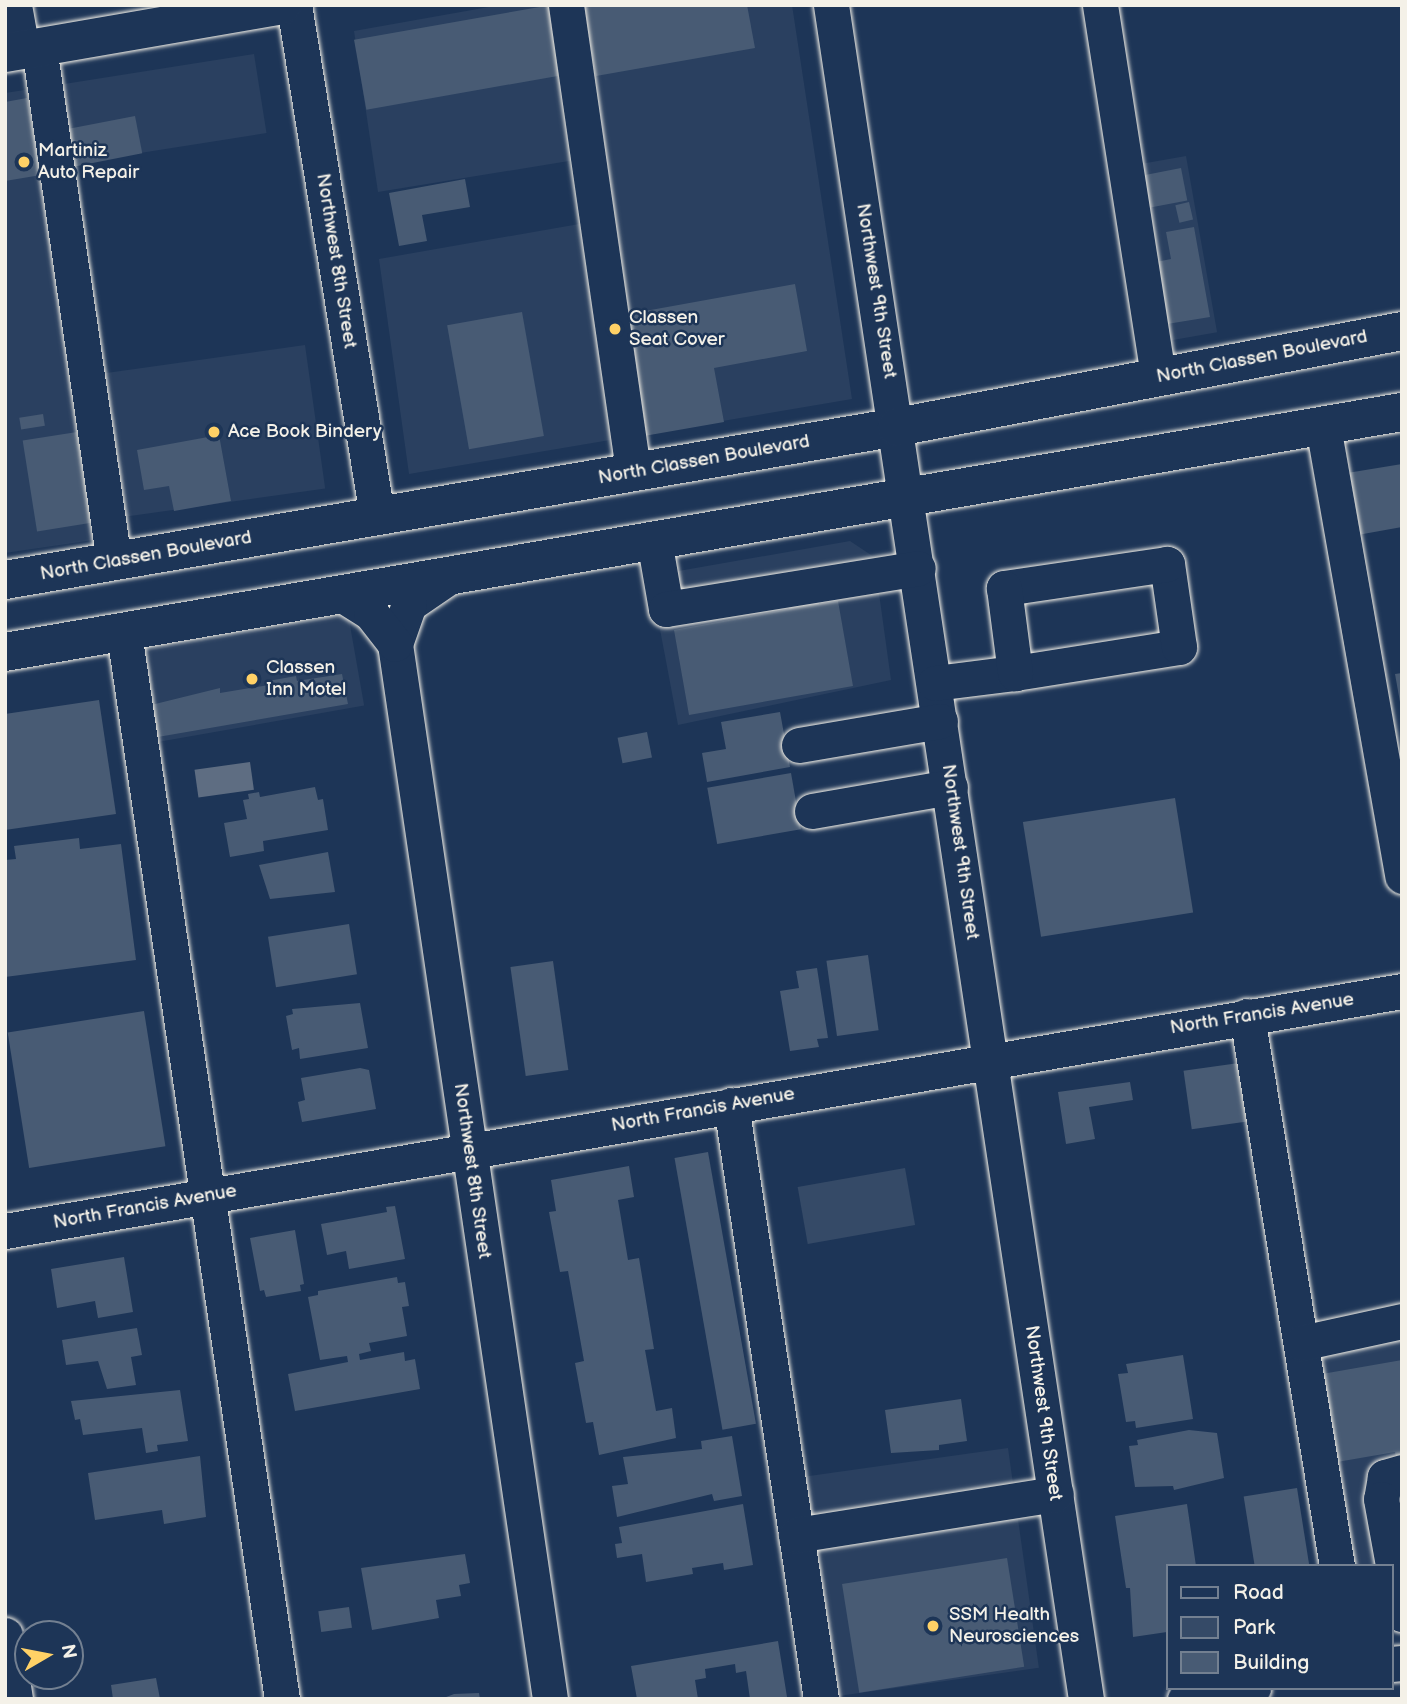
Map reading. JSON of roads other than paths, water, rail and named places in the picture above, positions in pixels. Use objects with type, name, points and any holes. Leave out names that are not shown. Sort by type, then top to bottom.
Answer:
[{"type":"main road","points":[[22,50],[276,6]]},
{"type":"main road","name":"North Classen Boulevard","points":[[5,580],[897,427],[1402,331]]},
{"type":"main road","points":[[5,652],[1402,412]]},
{"type":"street","points":[[14,5],[114,562]]},
{"type":"street","points":[[566,5],[633,472]]},
{"type":"street","name":"Northwest 9th Street","points":[[831,5],[897,427],[1086,1699]]},
{"type":"street","points":[[1100,5],[1158,376]]},
{"type":"street","name":"Northwest 8th Street","points":[[276,6],[377,516]]},
{"type":"street","points":[[1323,426],[1402,876]]},
{"type":"street","points":[[654,541],[666,609],[918,568]]},
{"type":"street","points":[[935,683],[1015,673],[1179,647],[1167,564],[1004,588],[1015,673]]},
{"type":"street","name":"Northwest 8th Street","points":[[451,576],[409,604],[395,644],[550,1699]]},
{"type":"street","name":"Northwest 8th Street","points":[[341,594],[371,613],[395,644]]},
{"type":"street","points":[[124,633],[205,1196],[282,1699]]},
{"type":"street","points":[[799,745],[940,721]]},
{"type":"street","points":[[812,811],[950,787]]},
{"type":"street","name":"North Francis Avenue","points":[[5,1230],[991,1059],[1402,991]]},
{"type":"street","points":[[1247,1016],[1337,1564]]},
{"type":"street","points":[[731,1105],[821,1699]]},
{"type":"street","points":[[1301,1343],[1402,1321]]},
{"type":"street","points":[[1393,1564],[1381,1499],[1385,1477],[1402,1472]]},
{"type":"street","points":[[796,1535],[1056,1494]]},
{"type":"street","points":[[1393,1565],[1402,1614]]},
{"type":"street","points":[[5,1635],[15,1699]]},
{"type":"street","points":[[1185,1699],[1241,1690]]},
{"type":"place","name":"Martiniz Auto Repair","points":[[24,162]]},
{"type":"place","name":"Classen Seat Cover","points":[[615,329]]},
{"type":"place","name":"Ace Book Bindery","points":[[214,432]]},
{"type":"place","name":"Classen Inn Motel","points":[[252,679]]},
{"type":"place","name":"SSM Health Neurosciences","points":[[933,1626]]}]
